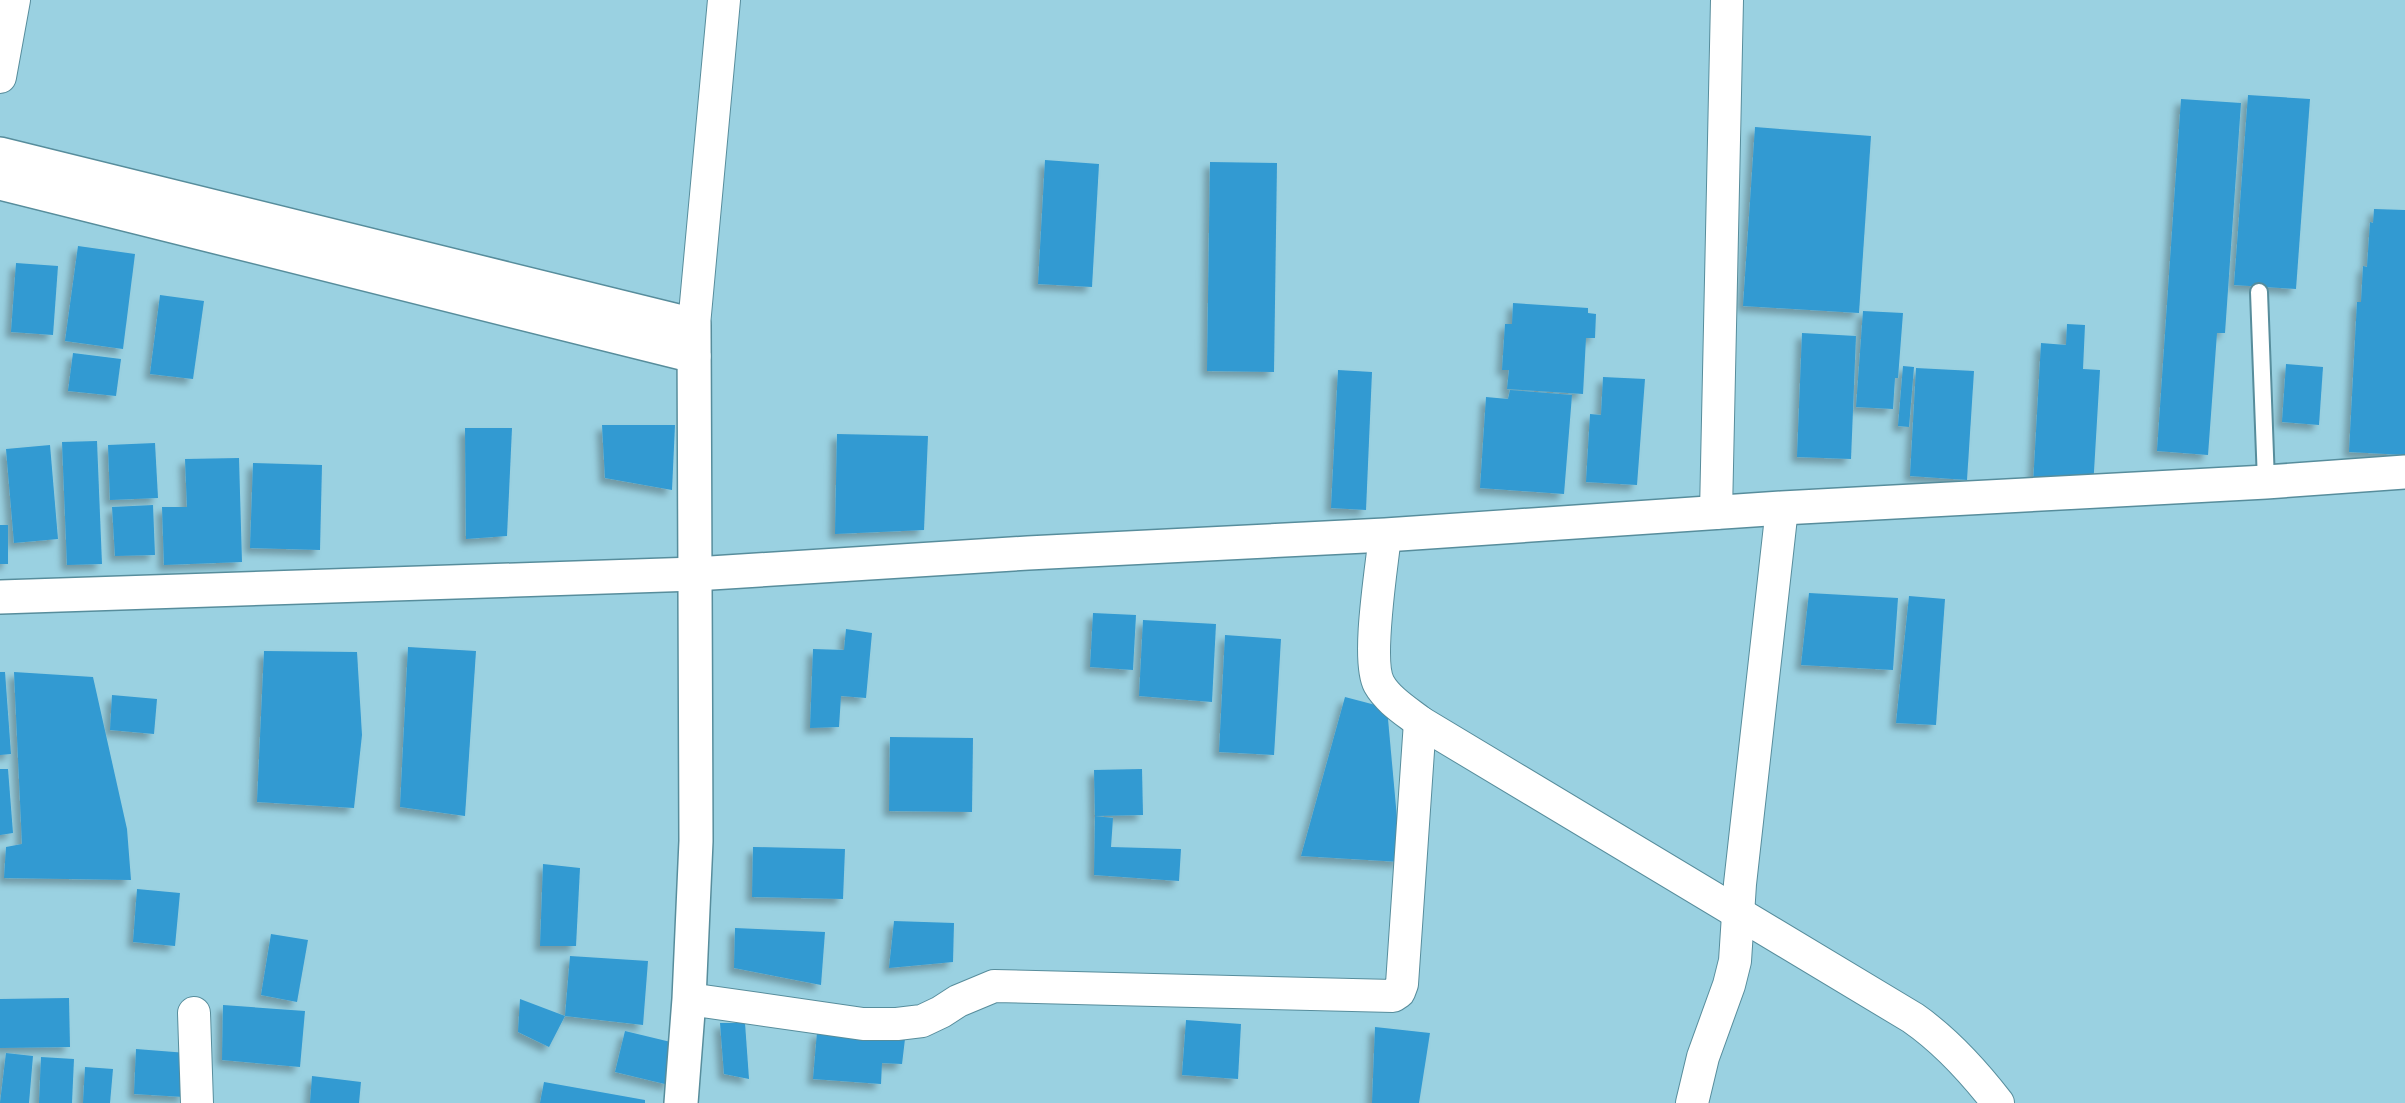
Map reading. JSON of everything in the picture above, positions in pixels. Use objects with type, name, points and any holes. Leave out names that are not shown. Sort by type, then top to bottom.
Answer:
[{"type":"main road","points":[[0,154],[694,340]]},
{"type":"main road","points":[[0,183],[694,340]]},
{"type":"main road","points":[[681,1103],[689,999],[696,841],[694,340]]},
{"type":"main road","points":[[0,597],[696,574],[1028,553],[1385,535],[1782,508],[2266,482],[2405,472]]},
{"type":"street","points":[[0,77],[14,0]]},
{"type":"street","points":[[694,340],[724,0]]},
{"type":"street","points":[[1716,513],[1727,0]]},
{"type":"street","points":[[1692,1103],[1703,1057],[1729,986],[1735,961],[1740,884],[1782,508]]},
{"type":"street","points":[[1385,535],[1374,644],[1378,683],[1387,696],[1420,722],[1677,878],[1739,912],[1929,1030],[1957,1056],[1998,1103]]},
{"type":"street","points":[[689,999],[874,1024],[921,1021],[966,997],[994,986],[1393,996],[1399,992],[1402,984],[1420,722]]},
{"type":"street","points":[[194,1013],[197,1103]]},
{"type":"lane","points":[[2259,292],[2266,482]]},
{"type":"building","points":[[2248,95],[2310,99],[2296,289],[2234,285]]},
{"type":"building","points":[[2181,99],[2241,103],[2225,333],[2217,333],[2208,455],[2157,451]]},
{"type":"building","points":[[1755,127],[1871,136],[1859,313],[1743,306]]},
{"type":"building","points":[[1045,160],[1099,164],[1092,287],[1038,284]]},
{"type":"building","points":[[1210,162],[1277,163],[1274,372],[1207,371]]},
{"type":"building","points":[[2374,209],[2405,210],[2405,455],[2349,452],[2357,302],[2361,302],[2363,266],[2367,267],[2370,222],[2373,223]]},
{"type":"building","points":[[78,246],[135,254],[123,349],[65,341]]},
{"type":"building","points":[[16,263],[58,266],[53,335],[11,332]]},
{"type":"building","points":[[160,295],[204,301],[193,379],[150,374]]},
{"type":"building","points":[[1513,303],[1588,308],[1588,313],[1596,314],[1595,338],[1586,338],[1583,394],[1507,389],[1509,370],[1502,370],[1505,324],[1512,324]]},
{"type":"building","points":[[1863,311],[1903,313],[1893,409],[1856,407]]},
{"type":"building","points":[[2067,324],[2085,325],[2083,369],[2100,370],[2093,488],[2033,485],[2041,343],[2066,345]]},
{"type":"building","points":[[1802,333],[1856,336],[1851,459],[1797,457]]},
{"type":"building","points":[[73,353],[121,359],[116,396],[68,391]]},
{"type":"building","points":[[2286,364],[2323,367],[2319,425],[2282,422]]},
{"type":"building","points":[[1903,366],[1914,367],[1909,427],[1898,426]]},
{"type":"building","points":[[1916,368],[1974,371],[1967,480],[1910,476]]},
{"type":"building","points":[[1338,370],[1372,372],[1366,510],[1331,508]]},
{"type":"building","points":[[1603,377],[1645,379],[1637,485],[1586,482],[1590,414],[1601,415]]},
{"type":"building","points":[[1510,390],[1572,395],[1564,494],[1480,488],[1486,397],[1508,399]]},
{"type":"building","points":[[602,425],[675,425],[672,490],[605,478]]},
{"type":"building","points":[[465,428],[512,428],[507,536],[466,539]]},
{"type":"building","points":[[837,434],[928,436],[924,530],[835,534]]},
{"type":"building","points":[[97,441],[102,564],[67,565],[62,442]]},
{"type":"building","points":[[155,443],[158,498],[110,500],[108,445]]},
{"type":"building","points":[[50,445],[58,539],[14,543],[6,449]]},
{"type":"building","points":[[239,458],[242,562],[164,565],[162,507],[187,507],[185,459]]},
{"type":"building","points":[[253,463],[322,465],[320,550],[250,548]]},
{"type":"building","points":[[153,505],[155,555],[115,556],[112,507]]},
{"type":"building","points":[[0,525],[8,525],[8,564],[0,564]]},
{"type":"building","points":[[1809,593],[1898,598],[1893,670],[1801,665]]},
{"type":"building","points":[[1909,596],[1945,599],[1936,725],[1896,723]]},
{"type":"building","points":[[1093,613],[1136,615],[1133,670],[1090,667]]},
{"type":"building","points":[[1143,620],[1216,624],[1212,702],[1139,696]]},
{"type":"building","points":[[846,629],[872,633],[866,698],[841,696],[839,727],[810,728],[813,649],[844,650]]},
{"type":"building","points":[[1225,635],[1281,639],[1274,755],[1219,752]]},
{"type":"building","points":[[408,647],[476,651],[465,816],[400,807]]},
{"type":"building","points":[[264,651],[357,652],[362,735],[354,808],[257,802]]},
{"type":"building","points":[[0,672],[5,672],[11,754],[0,755]]},
{"type":"building","points":[[14,672],[93,677],[127,829],[131,880],[4,878],[6,847],[22,844]]},
{"type":"building","points":[[112,695],[157,699],[154,734],[110,730]]},
{"type":"building","points":[[1345,697],[1387,708],[1401,862],[1301,856]]},
{"type":"building","points":[[890,737],[973,738],[972,812],[889,811]]},
{"type":"building","points":[[0,769],[8,769],[13,833],[0,835]]},
{"type":"building","points":[[1142,769],[1143,815],[1095,816],[1094,770]]},
{"type":"building","points":[[1095,816],[1113,818],[1111,847],[1181,849],[1179,881],[1094,875]]},
{"type":"building","points":[[753,847],[845,849],[843,899],[752,897]]},
{"type":"building","points":[[543,864],[580,868],[576,946],[540,946]]},
{"type":"building","points":[[137,889],[180,893],[175,946],[133,942]]},
{"type":"building","points":[[894,921],[954,923],[953,962],[889,968]]},
{"type":"building","points":[[735,928],[825,932],[821,985],[734,968]]},
{"type":"building","points":[[271,934],[308,940],[297,1002],[261,995]]},
{"type":"building","points":[[570,956],[648,961],[643,1025],[565,1016]]},
{"type":"building","points":[[69,998],[70,1047],[0,1048],[0,999]]},
{"type":"building","points":[[520,999],[565,1016],[549,1047],[518,1032]]},
{"type":"building","points":[[223,1005],[305,1011],[300,1067],[222,1060]]},
{"type":"building","points":[[1186,1020],[1241,1024],[1238,1079],[1182,1075]]},
{"type":"building","points":[[720,1023],[745,1023],[749,1079],[724,1074]]},
{"type":"building","points":[[1375,1027],[1430,1033],[1419,1103],[1372,1103]]},
{"type":"building","points":[[625,1031],[679,1044],[669,1085],[615,1072]]},
{"type":"building","points":[[817,1032],[905,1039],[902,1064],[882,1063],[881,1084],[813,1079]]},
{"type":"building","points":[[136,1049],[187,1053],[184,1097],[134,1094]]},
{"type":"building","points":[[6,1053],[33,1056],[29,1103],[0,1103]]},
{"type":"building","points":[[41,1057],[74,1059],[72,1103],[39,1103]]},
{"type":"building","points":[[85,1067],[113,1069],[110,1103],[83,1103]]},
{"type":"building","points":[[312,1076],[361,1082],[359,1103],[310,1103]]},
{"type":"building","points":[[544,1082],[645,1100],[645,1103],[540,1103]]}]
